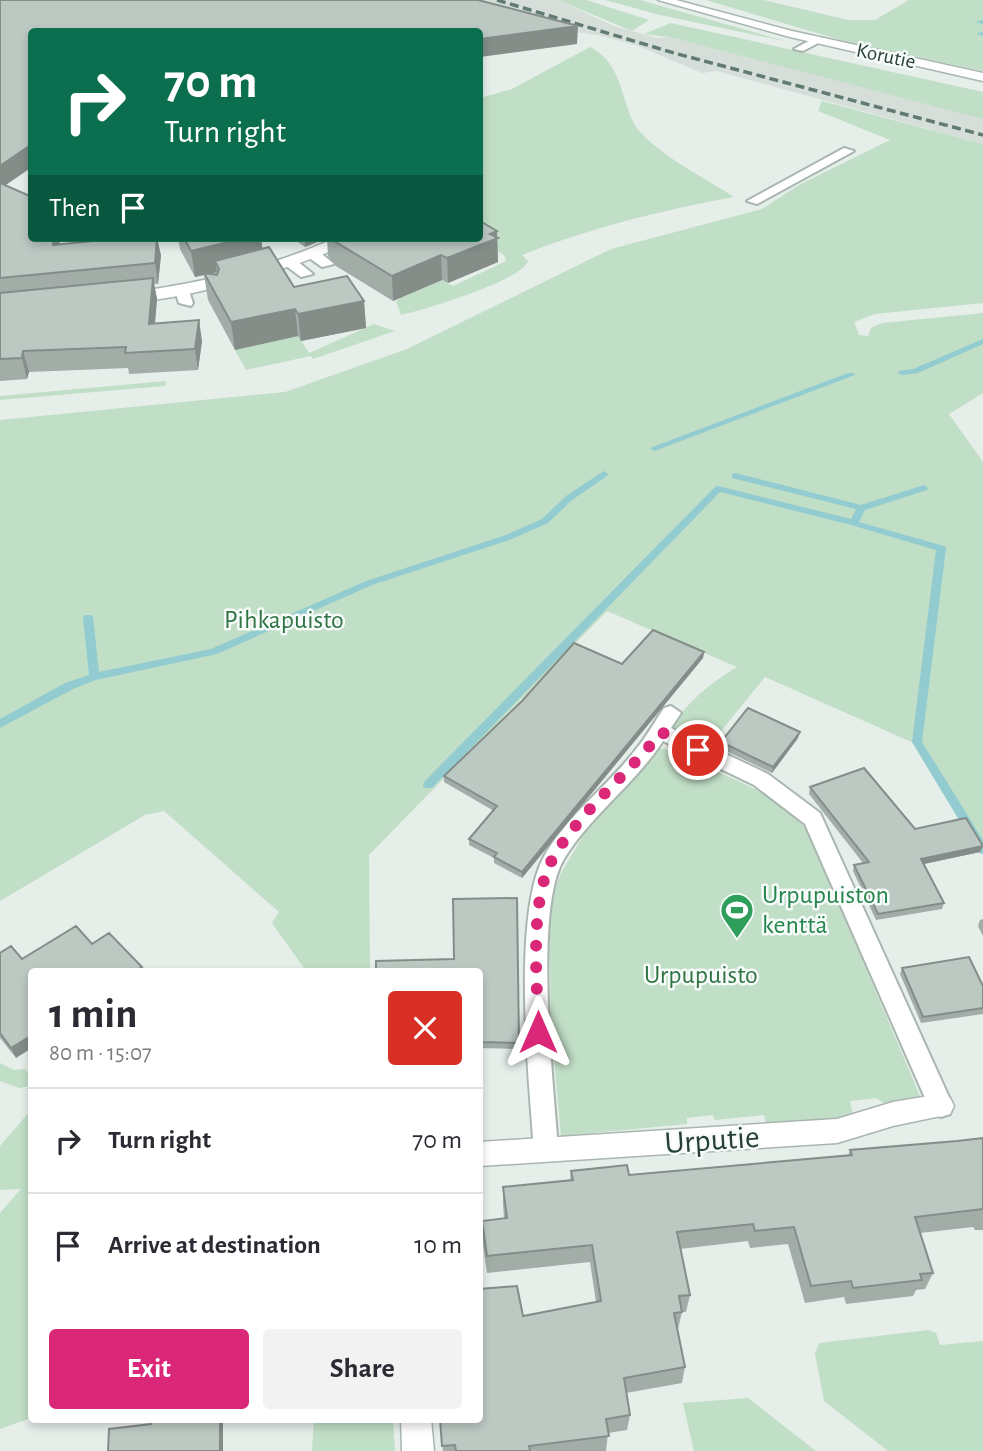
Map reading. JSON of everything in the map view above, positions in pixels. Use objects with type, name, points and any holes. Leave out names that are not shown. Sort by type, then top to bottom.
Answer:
[{"type":"street","name":"Korutie","points":[[663,0],[790,34],[983,77]]},
{"type":"street","name":"Korutie","points":[[690,0],[790,34]]},
{"type":"street","points":[[118,300],[184,297],[211,291],[291,263],[338,242]]},
{"type":"street","name":"Urputie","points":[[483,1154],[837,1131],[893,1114],[941,1106]]},
{"type":"street","points":[[416,1423],[418,1451]]},
{"type":"lane","points":[[799,49],[816,40]]},
{"type":"lane","points":[[752,201],[848,151]]},
{"type":"lane","points":[[313,254],[327,264]]},
{"type":"lane","points":[[291,263],[306,274]]},
{"type":"lane","points":[[546,1150],[538,1032],[538,926],[543,885],[552,860],[570,833],[666,723],[793,799],[813,819],[941,1106]]},
{"type":"shaded area","points":[[448,0],[558,0],[614,26],[657,38],[670,37],[983,115],[983,144],[717,71],[702,73],[638,46],[598,35],[531,26]]},
{"type":"green space","points":[[558,0],[586,0],[649,20],[632,31]]},
{"type":"green space","points":[[605,0],[640,0],[785,41],[660,15]]},
{"type":"green space","points":[[706,0],[764,0],[848,20],[875,20],[909,0],[983,0],[983,71],[847,42]]},
{"type":"green space","points":[[671,23],[983,92],[983,119],[670,37],[644,34]]},
{"type":"green space","points":[[590,47],[611,65],[629,113],[641,133],[673,159],[734,197],[626,221],[547,245],[522,255],[528,261],[521,269],[491,286],[401,315],[396,301],[401,298],[442,280],[453,286],[506,261],[504,255],[482,242],[483,97],[512,89]]},
{"type":"green space","name":"Pihkapuisto","points":[[822,101],[983,144],[983,303],[875,314],[854,322],[859,335],[868,336],[871,328],[882,323],[983,313],[983,393],[949,414],[983,462],[983,844],[916,744],[765,677],[696,762],[772,798],[808,832],[920,1096],[887,1105],[876,1098],[850,1101],[853,1116],[767,1127],[764,1115],[715,1120],[713,1115],[687,1118],[687,1124],[561,1136],[551,1024],[549,920],[560,875],[584,834],[654,747],[668,750],[680,737],[672,726],[686,708],[709,686],[737,667],[607,611],[369,855],[370,968],[304,968],[272,923],[279,912],[164,811],[145,815],[0,901],[0,420],[285,392],[407,349],[611,249],[762,209],[799,185],[890,140],[818,111]]},
{"type":"green space","points":[[374,324],[395,331],[313,359],[311,356],[246,370],[235,350],[298,336],[309,353]]},
{"type":"green space","points":[[166,381],[165,386],[0,400],[0,396]]},
{"type":"green space","points":[[0,1063],[14,1070],[25,1069],[28,1072],[28,1086],[19,1088],[0,1081]]},
{"type":"green space","points":[[28,1113],[28,1419],[0,1429],[0,1213],[21,1189],[0,1190],[0,1146]]},
{"type":"green space","points":[[928,1330],[936,1333],[940,1345],[983,1341],[983,1451],[888,1451],[824,1401],[815,1354],[819,1343]]},
{"type":"green space","points":[[748,1398],[816,1451],[694,1451],[683,1403]]},
{"type":"green space","points":[[314,1423],[393,1423],[395,1451],[312,1451]]},
{"type":"building","points":[[0,0],[478,0],[578,26],[483,39],[483,28],[28,28],[28,147],[0,166]]},
{"type":"building","points":[[0,183],[28,195],[28,242],[53,242],[53,245],[84,242],[157,242],[155,263],[0,278]]},
{"type":"building","points":[[483,223],[497,231],[490,234],[498,238],[447,258],[441,255],[392,276],[336,242],[483,242]]},
{"type":"building","points":[[186,242],[228,242],[191,251]]},
{"type":"building","points":[[269,247],[294,287],[347,276],[364,301],[298,314],[295,309],[231,322],[204,273],[217,275],[219,269],[215,261]]},
{"type":"building","points":[[153,278],[149,324],[199,320],[195,349],[125,353],[126,347],[23,351],[22,358],[0,359],[0,293]]},
{"type":"building","points":[[653,630],[704,652],[522,872],[494,857],[497,853],[469,839],[497,806],[444,776],[522,701],[574,643],[622,664]]},
{"type":"building","points":[[748,708],[800,732],[773,767],[721,742]]},
{"type":"building","points":[[864,768],[915,829],[966,818],[983,846],[921,859],[944,903],[878,914],[854,865],[869,862],[810,787]]},
{"type":"building","points":[[517,898],[519,1043],[483,1042],[483,968],[376,968],[376,961],[454,959],[453,899]]},
{"type":"building","points":[[76,926],[92,944],[109,933],[142,967],[28,968],[28,1037],[11,1048],[0,1033],[0,953],[11,946],[22,959]]},
{"type":"building","points":[[969,957],[983,986],[983,1008],[923,1017],[902,968]]},
{"type":"building","points":[[983,1138],[983,1209],[915,1217],[933,1273],[920,1274],[922,1280],[853,1288],[851,1281],[811,1286],[794,1227],[755,1231],[753,1224],[677,1232],[690,1295],[679,1296],[682,1312],[674,1313],[685,1367],[624,1378],[630,1415],[606,1419],[609,1436],[529,1446],[530,1451],[456,1451],[455,1445],[442,1446],[440,1423],[483,1423],[483,1289],[517,1286],[523,1316],[601,1301],[592,1245],[487,1256],[483,1221],[507,1218],[503,1187],[573,1180],[571,1171],[627,1165],[629,1175],[852,1155],[850,1150]]},
{"type":"building","points":[[220,1423],[220,1451],[108,1451],[109,1429],[151,1424]]},
{"type":"waterway","points":[[978,22],[983,22]]},
{"type":"waterway","points":[[902,373],[915,371],[983,341]]},
{"type":"waterway","points":[[654,448],[851,375]]},
{"type":"waterway","points":[[94,677],[213,652],[369,583],[509,537],[545,521],[569,498],[604,474]]},
{"type":"waterway","points":[[735,476],[861,508]]},
{"type":"waterway","points":[[861,508],[924,488]]},
{"type":"waterway","points":[[428,785],[718,489],[854,523]]},
{"type":"waterway","points":[[854,523],[861,508]]},
{"type":"waterway","points":[[854,523],[941,548],[917,742],[983,850]]},
{"type":"waterway","points":[[88,617],[94,677]]},
{"type":"waterway","points":[[0,724],[69,686],[94,677]]},
{"type":"railway","points":[[497,0],[674,53],[983,135]]},
{"type":"place","name":"Urpupuiston kenttä","points":[[737,940]]},
{"type":"route","points":[[538,1032],[538,926],[543,885],[552,860],[570,833],[661,732],[687,747],[698,750]]},
{"type":"park label","name":"Urpupuisto","points":[[701,975]]}]
